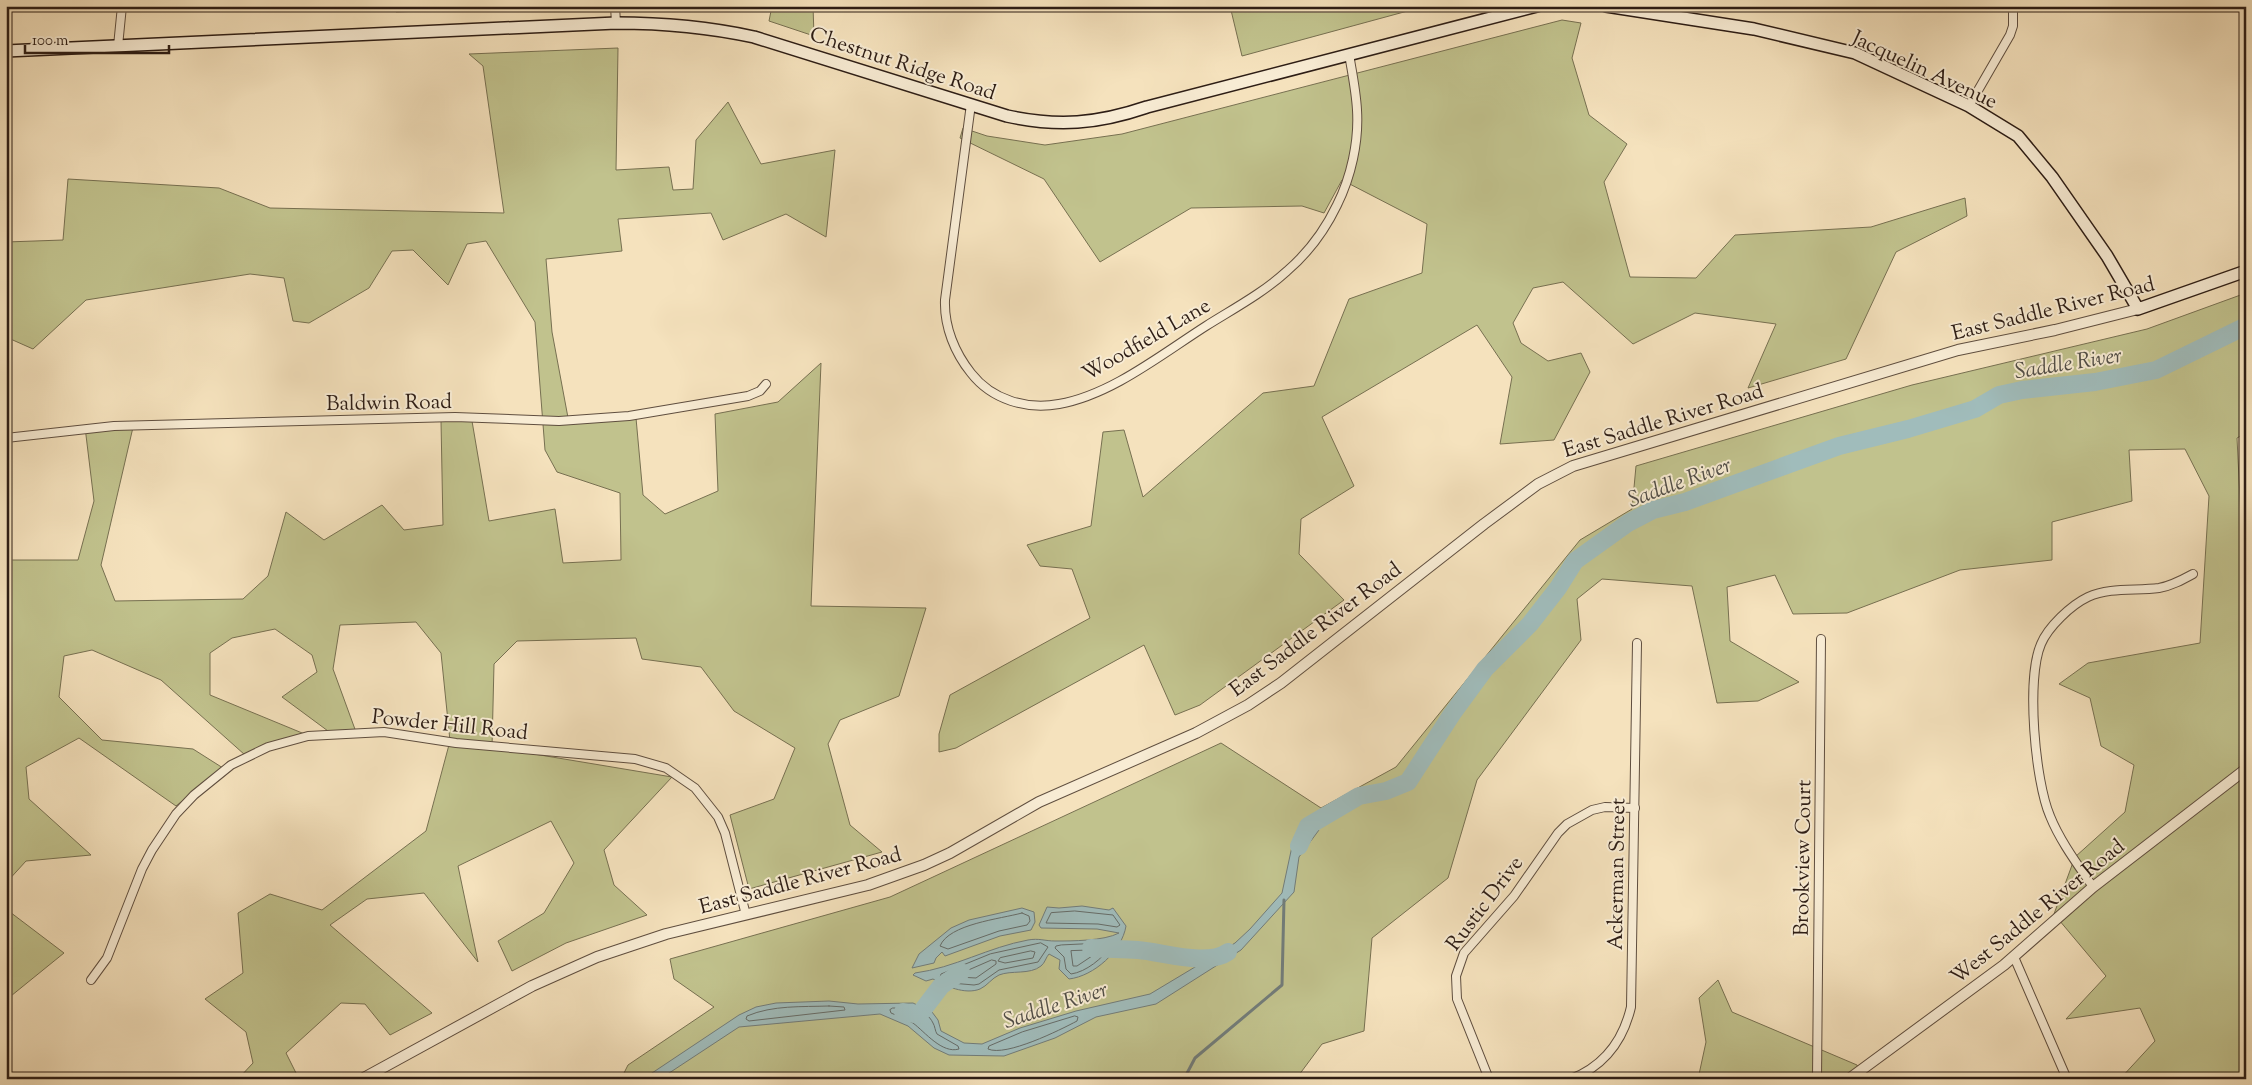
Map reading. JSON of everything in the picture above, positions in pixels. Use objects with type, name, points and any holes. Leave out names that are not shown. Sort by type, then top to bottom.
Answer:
[{"type":"main road","name":"Chestnut Ridge Road","points":[[6,50],[616,23],[690,25],[754,37],[1007,116],[1030,121],[1075,123],[1098,121],[1537,6]]},
{"type":"main road","name":"Jacquelin Avenue","points":[[1606,6],[1754,29],[1835,47],[1855,53],[1968,106],[2018,136],[2039,161],[2108,256],[2138,309]]},
{"type":"main road","name":"East Saddle River Road","points":[[2138,309],[2246,271]]},
{"type":"street","points":[[118,46],[122,6]]},
{"type":"street","points":[[615,6],[616,23]]},
{"type":"street","points":[[1968,106],[2010,35],[2013,26],[2013,6]]},
{"type":"street","name":"Woodfield Lane","points":[[971,104],[945,300],[945,316],[950,334],[966,366],[986,388],[1012,402],[1030,406],[1060,404],[1095,392],[1128,375],[1271,285],[1306,253],[1319,236],[1338,204],[1352,163],[1356,141],[1357,110],[1349,54]]},
{"type":"street","name":"East Saddle River Road","points":[[362,1079],[564,971],[631,945],[868,885],[924,866],[1038,802],[1222,720],[1292,675],[1538,484],[1573,466],[1958,350],[2055,330],[2138,309]]},
{"type":"street","name":"Baldwin Road","points":[[6,438],[114,426],[455,418],[559,421],[598,419],[659,412],[748,396],[760,391],[766,384]]},
{"type":"street","points":[[2093,888],[2050,816],[2043,793],[2034,728],[2036,671],[2039,647],[2045,635],[2064,614],[2087,597],[2102,592],[2160,588],[2180,582],[2193,574]]},
{"type":"street","name":"Brookview Court","points":[[1817,1079],[1821,638]]},
{"type":"street","name":"Ackerman Street","points":[[1571,1079],[1594,1067],[1604,1058],[1621,1036],[1627,1022],[1631,1003],[1637,643]]},
{"type":"street","name":"Powder Hill Road","points":[[91,980],[107,958],[142,869],[176,814],[194,795],[231,765],[268,746],[308,736],[384,732],[456,743],[635,759],[666,768],[695,788],[718,817],[726,836],[746,915]]},
{"type":"street","name":"West Saddle River Road","points":[[1849,1079],[2014,957],[2093,888],[2246,769]]},
{"type":"street","name":"Rustic Drive","points":[[1489,1079],[1457,999],[1456,976],[1464,953],[1514,896],[1558,833],[1567,824],[1592,810],[1605,807],[1635,808]]},
{"type":"street","points":[[2014,957],[2067,1079]]},
{"type":"green space","points":[[396,6],[475,6],[474,9],[396,12]]},
{"type":"green space","points":[[772,6],[813,6],[814,36],[769,21]]},
{"type":"green space","points":[[1230,6],[1426,6],[1242,56]]},
{"type":"green space","points":[[1562,20],[1581,23],[1572,58],[1589,115],[1627,144],[1604,182],[1630,277],[1696,278],[1735,235],[1871,227],[1965,198],[1967,216],[1896,252],[1846,359],[1748,388],[1776,324],[1695,313],[1633,344],[1563,282],[1533,288],[1513,323],[1521,343],[1548,361],[1581,353],[1590,372],[1554,440],[1500,444],[1512,377],[1477,325],[1322,417],[1354,486],[1301,519],[1299,554],[1344,600],[1200,705],[1175,715],[1144,645],[956,748],[939,752],[939,734],[950,695],[1090,618],[1072,569],[1040,566],[1027,545],[1091,526],[1103,432],[1124,430],[1143,497],[1263,393],[1314,386],[1349,299],[1422,273],[1427,224],[1342,180],[1324,213],[1302,206],[1191,208],[1100,262],[1044,179],[960,138],[963,128],[987,136],[1045,145],[1122,134]]},
{"type":"green space","points":[[618,48],[616,170],[669,167],[673,190],[693,189],[696,140],[728,102],[761,164],[835,150],[826,237],[786,214],[723,240],[711,213],[618,219],[622,251],[546,259],[552,332],[569,423],[636,418],[643,495],[665,514],[718,491],[715,414],[778,402],[821,363],[811,606],[926,608],[899,696],[840,720],[828,744],[850,825],[882,852],[749,889],[730,815],[774,799],[795,748],[734,711],[701,667],[642,659],[636,638],[517,641],[494,664],[492,747],[672,777],[604,850],[614,885],[647,915],[566,943],[512,971],[498,941],[544,913],[574,863],[551,821],[458,866],[478,962],[424,893],[367,899],[330,925],[432,1013],[390,1035],[365,1004],[341,1003],[286,1053],[299,1079],[238,1079],[253,1063],[246,1032],[205,999],[243,973],[238,913],[270,894],[322,910],[426,831],[450,741],[441,653],[416,622],[340,625],[333,669],[356,732],[328,731],[282,697],[317,672],[312,655],[275,629],[232,638],[210,653],[210,695],[307,735],[245,755],[161,680],[92,650],[64,656],[59,697],[102,740],[193,749],[223,768],[176,806],[79,738],[26,767],[29,799],[91,855],[26,861],[6,883],[6,560],[78,560],[94,501],[85,427],[134,423],[101,565],[115,601],[243,599],[268,576],[286,512],[324,540],[382,505],[404,530],[443,525],[441,421],[472,421],[489,521],[555,509],[563,563],[621,560],[620,493],[557,472],[545,450],[535,322],[486,241],[467,244],[448,285],[413,250],[392,251],[369,288],[309,323],[293,321],[284,278],[250,274],[86,300],[33,349],[6,337],[6,242],[63,240],[68,179],[219,188],[270,208],[504,213],[483,66],[469,54]]},
{"type":"green space","points":[[2246,293],[2246,433],[2237,438],[2241,518],[2246,519],[2246,1079],[2120,1079],[2155,1041],[2140,1008],[2066,1019],[2106,976],[2054,914],[2075,857],[2125,812],[2134,765],[2101,746],[2090,698],[2059,684],[2088,663],[2200,643],[2209,496],[2185,449],[2129,450],[2132,501],[2052,522],[2052,560],[1960,570],[1847,613],[1793,614],[1775,575],[1727,587],[1730,641],[1799,682],[1758,701],[1717,703],[1692,586],[1602,579],[1577,599],[1581,640],[1477,780],[1448,878],[1372,938],[1364,1031],[1322,1044],[1296,1079],[621,1079],[628,1065],[714,1007],[674,979],[670,959],[890,897],[1221,743],[1321,808],[1396,767],[1580,540],[1632,509],[1636,466],[1912,385],[2147,329]]},
{"type":"green space","points":[[6,909],[64,953],[6,1000]]},
{"type":"green space","points":[[1718,980],[1732,1012],[1857,1065],[1865,1079],[1698,1079],[1706,1042],[1699,998]]},
{"type":"water","points":[[1305,825],[1319,830],[1299,857],[1294,892],[1241,950],[1156,1004],[1096,1017],[1055,1038],[1004,1056],[949,1055],[934,1048],[908,1026],[880,1014],[739,1027],[660,1079],[643,1079],[739,1015],[756,1007],[776,1003],[829,1001],[858,1004],[913,1003],[932,1012],[938,1020],[941,1031],[964,1043],[982,1044],[1020,1028],[1076,1011],[1150,994],[1235,943],[1250,929],[1282,893],[1294,837]]},
{"type":"water","points":[[1082,906],[1109,910],[1113,908],[1126,926],[1119,944],[1113,953],[1097,968],[1088,973],[1069,979],[1059,969],[1060,960],[1049,954],[1037,969],[999,975],[983,988],[974,991],[955,989],[933,979],[926,981],[913,975],[944,967],[999,947],[1028,940],[1088,940],[1105,938],[1119,933],[1097,929],[1041,928],[1039,925],[1047,907]]},
{"type":"water","points":[[1022,908],[1034,912],[1035,922],[1031,930],[1000,936],[945,956],[942,952],[934,963],[912,968],[919,954],[951,928],[969,920]]},
{"type":"waterway","name":"Saddle River","points":[[1299,846],[1308,826],[1359,796],[1386,791],[1408,782],[1452,714],[1485,669],[1530,624],[1558,588],[1575,561],[1628,523],[1653,510],[1685,502],[1839,446],[1908,429],[1975,409],[1999,395],[2022,390],[2095,382],[2156,370],[2246,326]]},
{"type":"waterway","points":[[1184,1079],[1195,1058],[1282,985],[1284,900]]},
{"type":"waterway","name":"Saddle River","points":[[1091,948],[1138,950],[1197,958],[1209,958],[1228,952]]},
{"type":"waterway","name":"Saddle River","points":[[903,1012],[919,1015],[941,986],[961,972]]}]
